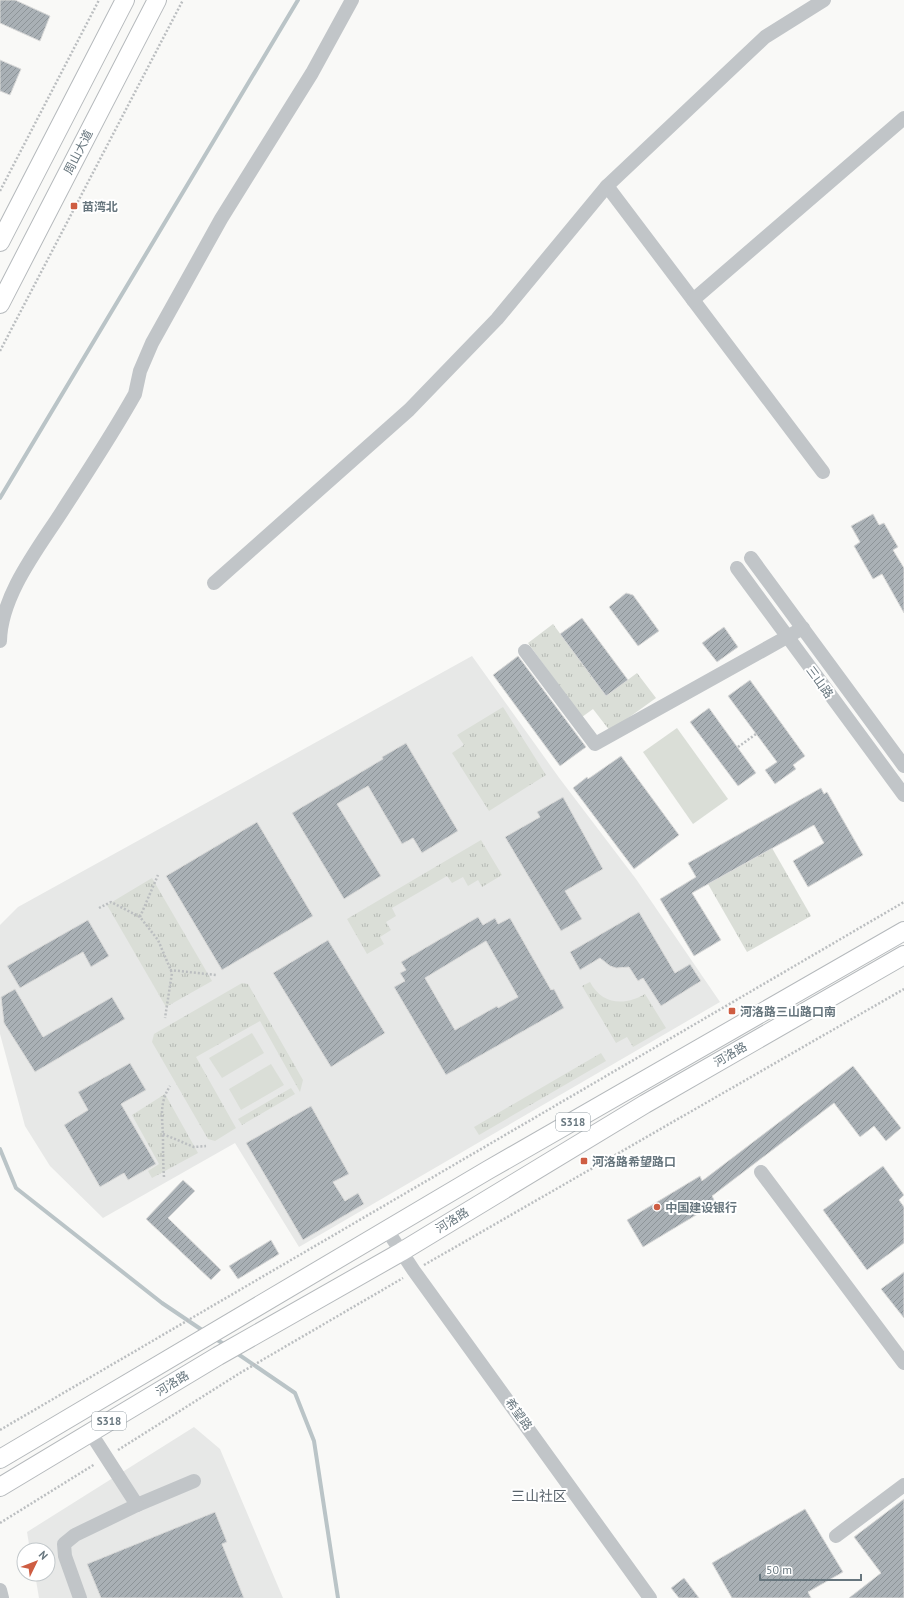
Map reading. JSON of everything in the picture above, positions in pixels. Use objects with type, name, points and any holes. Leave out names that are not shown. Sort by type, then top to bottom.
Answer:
[{"type":"main road","points":[[0,242],[125,0]]},
{"type":"main road","name":"周山大道","points":[[0,304],[157,0]]},
{"type":"main road","name":"河洛路","points":[[0,1459],[387,1230],[904,931]]},
{"type":"main road","name":"河洛路","points":[[0,1487],[218,1356],[401,1252],[645,1104],[904,955]]},
{"type":"street","points":[[0,641],[0,634],[10,598],[27,565],[135,394],[140,370],[152,343],[221,219],[312,73],[352,0]]},
{"type":"street","points":[[214,583],[409,410],[497,319],[607,186],[765,37],[824,0]]},
{"type":"street","points":[[693,300],[904,118]]},
{"type":"street","points":[[607,186],[823,472]]},
{"type":"street","name":"三山路","points":[[751,558],[904,766]]},
{"type":"street","name":"三山路","points":[[737,568],[904,795]]},
{"type":"street","points":[[525,651],[595,744],[803,628]]},
{"type":"street","points":[[761,1172],[904,1364]]},
{"type":"street","name":"希望路","points":[[387,1230],[414,1271],[650,1598]]},
{"type":"street","points":[[90,1432],[137,1505]]},
{"type":"street","points":[[80,1598],[65,1556],[64,1544],[75,1535],[137,1505],[194,1482]]},
{"type":"street","points":[[836,1536],[904,1485]]},
{"type":"street","points":[[0,1590],[2,1598]]},
{"type":"path","points":[[0,191],[99,0]]},
{"type":"path","points":[[0,351],[183,0]]},
{"type":"path","points":[[738,747],[756,734]]},
{"type":"path","points":[[140,916],[158,875]]},
{"type":"path","points":[[98,908],[111,902],[140,916],[158,940],[172,973],[165,1018]]},
{"type":"path","points":[[0,1430],[904,902]]},
{"type":"path","points":[[170,970],[216,975]]},
{"type":"path","points":[[0,1524],[240,1373],[904,989]]},
{"type":"path","points":[[164,1177],[163,1134],[160,1120],[165,1094],[170,1086]]},
{"type":"path","points":[[163,1134],[194,1147],[206,1146]]},
{"type":"shaded area","points":[[472,656],[560,779],[636,879],[720,1002],[299,1247],[235,1143],[103,1218],[50,1166],[25,1126],[0,1034],[0,925],[18,907]]},
{"type":"shaded area","points":[[194,1427],[220,1449],[283,1598],[39,1598],[36,1582],[56,1582],[56,1542],[29,1542],[27,1532]]},
{"type":"green space","points":[[553,624],[606,696],[637,673],[656,698],[610,731],[593,709],[582,717],[528,643]]},
{"type":"green space","points":[[503,707],[546,775],[489,811],[452,753],[464,745],[457,735]]},
{"type":"green space","points":[[677,728],[728,799],[693,824],[643,752]]},
{"type":"green space","points":[[481,840],[502,875],[482,887],[478,880],[468,886],[463,877],[452,883],[447,876],[392,908],[396,916],[386,922],[391,930],[380,937],[384,944],[367,954],[347,919]]},
{"type":"green space","points":[[772,848],[811,916],[747,952],[708,884]]},
{"type":"green space","points":[[152,878],[212,981],[166,1007],[107,905]]},
{"type":"green space","points":[[590,982],[595,990],[601,995],[614,1001],[622,1002],[645,994],[666,1028],[633,1047],[627,1037],[616,1043],[582,986]]},
{"type":"green space","points":[[242,983],[248,984],[303,1080],[300,1092],[260,1021],[196,1057],[236,1128],[215,1141],[208,1139],[152,1042],[154,1034]]},
{"type":"green space","points":[[252,1033],[264,1053],[222,1078],[209,1058]]},
{"type":"green space","points":[[601,1053],[606,1061],[479,1135],[474,1127]]},
{"type":"green space","points":[[271,1064],[284,1085],[241,1110],[229,1089]]},
{"type":"green space","points":[[291,1088],[295,1094],[242,1125],[238,1119]]},
{"type":"green space","points":[[165,1094],[198,1153],[152,1178],[148,1171],[159,1164],[132,1115]]},
{"type":"building","points":[[0,0],[15,0],[50,16],[40,41],[0,23]]},
{"type":"building","points":[[0,60],[21,69],[10,95],[0,91]]},
{"type":"building","points":[[873,514],[879,525],[884,523],[898,547],[893,550],[904,568],[904,613],[882,574],[873,579],[854,546],[860,542],[851,526]]},
{"type":"building","points":[[626,593],[633,595],[659,631],[638,646],[609,607]]},
{"type":"building","points":[[582,618],[628,680],[606,696],[560,634]]},
{"type":"building","points":[[724,627],[738,647],[717,662],[702,643]]},
{"type":"building","points":[[518,656],[586,747],[560,766],[493,675]]},
{"type":"building","points":[[750,680],[805,756],[793,765],[796,769],[775,784],[765,770],[777,762],[728,696]]},
{"type":"building","points":[[709,708],[756,773],[738,786],[690,722]]},
{"type":"building","points":[[406,743],[458,831],[422,853],[413,838],[402,844],[368,786],[337,804],[381,876],[344,899],[292,813],[383,759],[382,757]]},
{"type":"building","points":[[621,756],[679,835],[634,869],[573,788],[587,777],[588,779]]},
{"type":"building","points":[[821,788],[824,794],[827,792],[863,855],[808,887],[793,861],[824,843],[814,825],[692,893],[721,940],[694,956],[660,899],[696,877],[688,863]]},
{"type":"building","points":[[563,797],[603,869],[565,891],[582,919],[561,931],[505,837],[540,817],[537,812]]},
{"type":"building","points":[[257,822],[313,916],[222,970],[166,876]]},
{"type":"building","points":[[639,912],[675,973],[690,964],[701,981],[661,1006],[643,978],[638,981],[629,967],[616,968],[610,966],[600,958],[580,970],[570,952]]},
{"type":"building","points":[[478,917],[483,925],[495,918],[498,924],[510,918],[551,990],[554,989],[564,1008],[446,1075],[394,987],[405,981],[400,973],[406,970],[401,962]],"holes":[[[486,941],[518,997],[498,1008],[497,1006],[455,1030],[425,978]]]},
{"type":"building","points":[[88,920],[109,956],[91,967],[83,952],[20,988],[7,966]]},
{"type":"building","points":[[328,940],[385,1033],[331,1067],[273,973]]},
{"type":"building","points":[[15,989],[43,1037],[112,997],[125,1019],[35,1072],[4,1023],[1,997]]},
{"type":"building","points":[[130,1063],[146,1090],[121,1104],[156,1164],[128,1180],[124,1173],[100,1187],[64,1125],[88,1110],[78,1092]]},
{"type":"building","points":[[853,1066],[901,1128],[886,1141],[874,1126],[860,1137],[834,1103],[712,1196],[716,1203],[643,1247],[627,1220],[700,1176],[702,1181]]},
{"type":"building","points":[[311,1106],[349,1174],[333,1182],[345,1201],[358,1193],[364,1204],[303,1240],[246,1143]]},
{"type":"building","points":[[883,1166],[904,1195],[899,1200],[904,1207],[904,1243],[867,1270],[823,1210]]},
{"type":"building","points":[[183,1180],[195,1191],[168,1218],[221,1270],[211,1280],[146,1219]]},
{"type":"building","points":[[271,1240],[279,1254],[238,1279],[229,1266]]},
{"type":"building","points":[[904,1272],[904,1318],[881,1289]]},
{"type":"building","points":[[904,1499],[904,1598],[849,1598],[881,1573],[854,1537]]},
{"type":"building","points":[[805,1509],[843,1572],[808,1592],[811,1598],[732,1598],[712,1563]]},
{"type":"building","points":[[215,1512],[227,1542],[222,1544],[244,1598],[101,1598],[87,1564]]},
{"type":"building","points":[[684,1578],[699,1598],[679,1598],[671,1588]]},
{"type":"waterway","points":[[0,498],[298,0]]},
{"type":"waterway","points":[[0,1149],[16,1188],[162,1303],[205,1332]]},
{"type":"waterway","points":[[214,1338],[227,1346]]},
{"type":"waterway","points":[[235,1352],[295,1393],[314,1441],[338,1598]]},
{"type":"place","name":"苗湾北","points":[[74,206]]},
{"type":"place","name":"河洛路三山路口南","points":[[732,1011]]},
{"type":"place","name":"河洛路希望路口","points":[[584,1161]]},
{"type":"place","name":"中国建设银行","points":[[657,1207]]},
{"type":"district","name":"三山社区","points":[[539,1496]]}]
